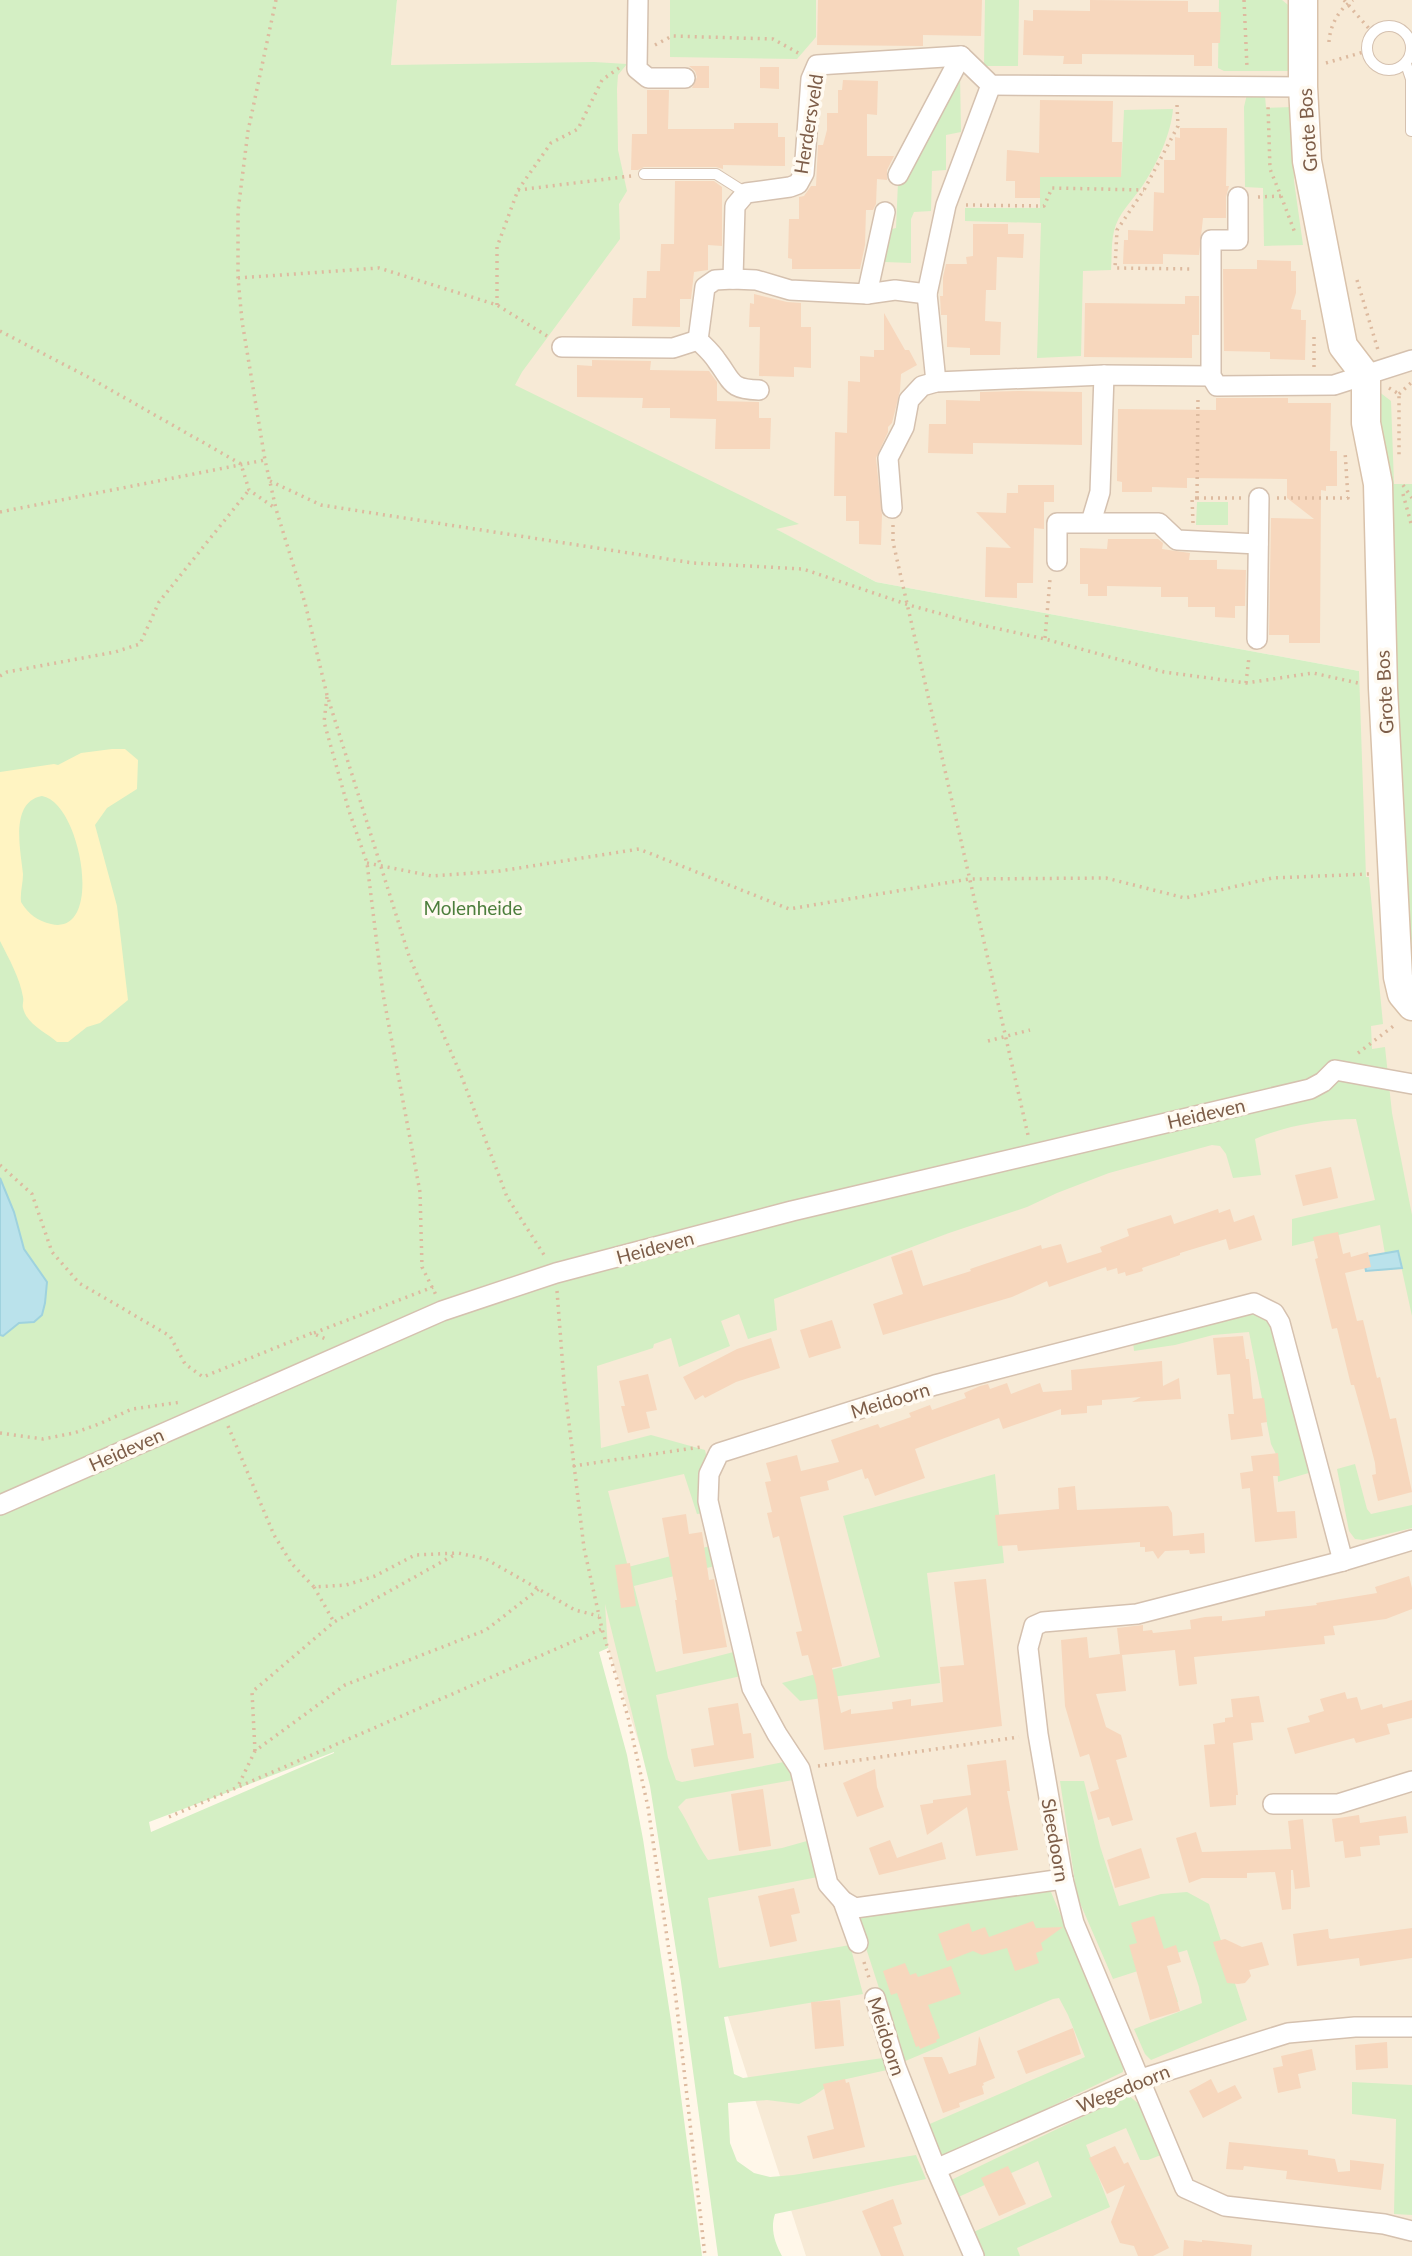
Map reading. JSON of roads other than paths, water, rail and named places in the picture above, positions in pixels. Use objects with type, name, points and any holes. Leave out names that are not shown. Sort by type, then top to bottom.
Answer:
[{"type":"street","points":[[638,0],[637,69],[648,78],[685,78]]},
{"type":"street","name":"Grote Bos","points":[[1303,0],[1316,72],[1307,161],[1343,346],[1366,376],[1366,423],[1378,484],[1383,688],[1398,977],[1406,1013]]},
{"type":"street","points":[[898,175],[961,57],[991,85],[1246,87],[1268,86],[1316,72]]},
{"type":"street","name":"Herdersveld","points":[[746,193],[798,184],[804,173],[811,79],[817,65],[961,57]]},
{"type":"street","points":[[936,382],[927,293],[946,205],[991,85]]},
{"type":"street","points":[[733,279],[735,206],[746,193]]},
{"type":"street","points":[[1205,376],[1212,270],[1211,240],[1238,240],[1238,197]]},
{"type":"street","points":[[867,294],[885,212]]},
{"type":"street","points":[[698,340],[705,287],[715,280],[756,280],[790,290],[867,294],[895,290],[927,293]]},
{"type":"street","points":[[562,347],[673,348],[698,340]]},
{"type":"street","points":[[698,340],[718,361],[730,383],[740,389],[759,390]]},
{"type":"street","points":[[892,509],[888,458],[904,427],[909,400],[922,386],[936,382],[1104,374],[1205,376],[1217,386],[1334,385],[1412,360]]},
{"type":"street","points":[[1091,522],[1100,492],[1104,374]]},
{"type":"street","points":[[1257,639],[1259,498]]},
{"type":"street","points":[[1057,561],[1057,523],[1159,523],[1177,540],[1258,544]]},
{"type":"street","name":"Heideven","points":[[0,1504],[442,1311],[555,1273],[792,1211],[1310,1089],[1323,1082],[1335,1070],[1412,1084]]},
{"type":"street","name":"Meidoorn","points":[[843,1901],[828,1884],[800,1769],[752,1688],[708,1501],[709,1474],[719,1453],[935,1385],[1254,1303],[1274,1313],[1280,1323],[1343,1561]]},
{"type":"street","name":"Sleedoorn","points":[[1412,1540],[1343,1561],[1137,1614],[1043,1622],[1034,1626],[1028,1648],[1038,1734],[1063,1879],[1074,1923],[1185,2188],[1225,2206],[1384,2224],[1412,2231]]},
{"type":"street","points":[[1273,1804],[1338,1804],[1412,1781]]},
{"type":"street","points":[[843,1901],[855,1908],[1063,1879]]},
{"type":"street","points":[[843,1901],[858,1943]]},
{"type":"street","name":"Meidoorn","points":[[875,1998],[896,2067],[936,2169]]},
{"type":"street","name":"Wegedoorn","points":[[936,2169],[1141,2079],[1288,2033],[1355,2027],[1412,2027]]},
{"type":"street","points":[[936,2169],[974,2256]]},
{"type":"lane","points":[[1406,64],[1393,70],[1379,68],[1368,58],[1366,44],[1372,32],[1385,25],[1399,27],[1409,37],[1412,51],[1406,64],[1411,79],[1412,131]]},
{"type":"lane","points":[[644,174],[716,174],[746,193]]},
{"type":"water","points":[[0,1178],[14,1212],[24,1249],[47,1282],[42,1315],[34,1322],[19,1323],[3,1336],[0,1335]]},
{"type":"water","points":[[1398,1251],[1402,1268],[1366,1271],[1363,1257]]},
{"type":"park label","name":"Molenheide","points":[[473,907]]}]
